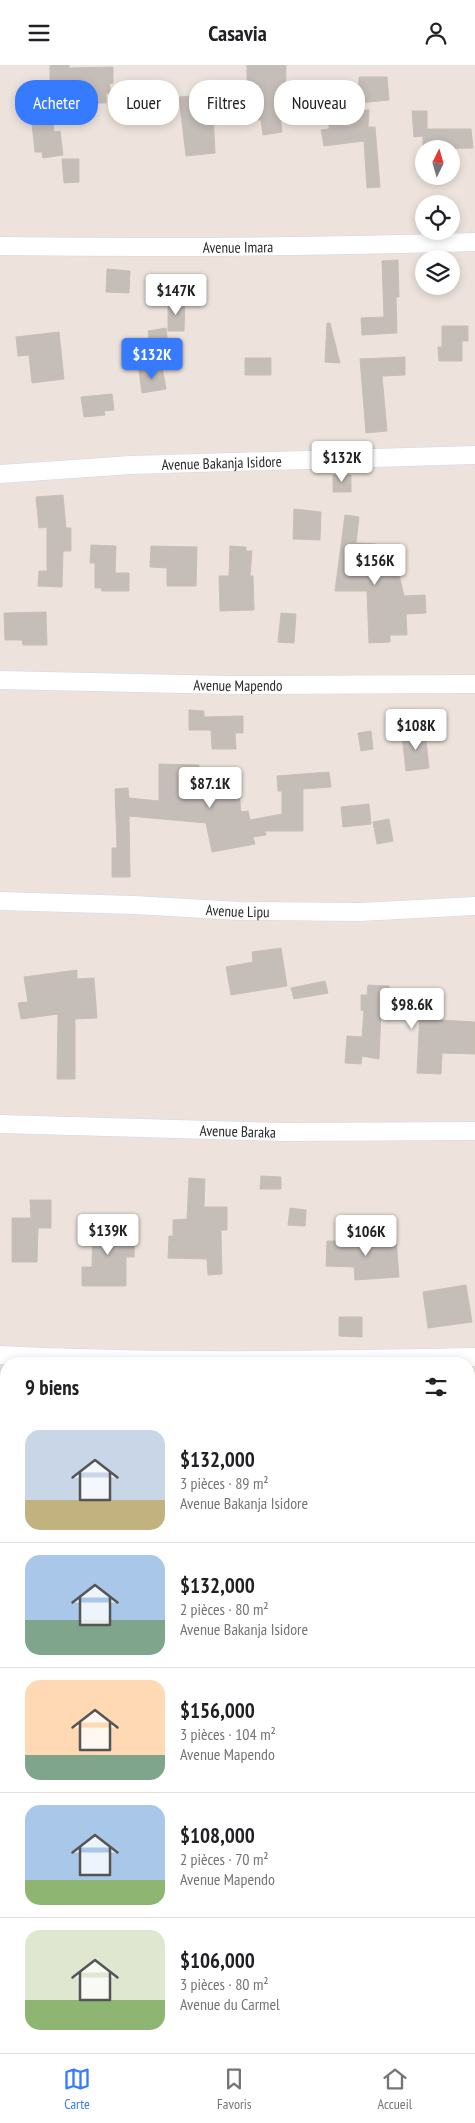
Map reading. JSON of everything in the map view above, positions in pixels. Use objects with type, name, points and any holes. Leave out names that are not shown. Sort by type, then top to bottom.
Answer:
[{"type":"street","name":"Avenue Imara","points":[[0,246],[308,247],[475,242]]},
{"type":"street","name":"Avenue Bakanja Isidore","points":[[0,474],[130,465],[475,455]]},
{"type":"street","name":"Avenue Mapendo","points":[[0,680],[228,685],[475,684]]},
{"type":"street","name":"Avenue Lipu","points":[[0,901],[248,911],[360,912],[475,905]]},
{"type":"street","name":"Avenue Baraka","points":[[0,1124],[283,1133],[475,1131]]},
{"type":"street","points":[[0,1355],[42,1357]]},
{"type":"building","points":[[50,65],[69,65],[69,68],[113,67],[113,80],[108,80],[106,103],[98,103],[98,80],[50,80]]},
{"type":"building","points":[[247,65],[286,65],[286,80],[274,80],[274,125],[281,125],[282,132],[263,135],[262,125],[264,125],[264,80],[247,80]]},
{"type":"building","points":[[359,77],[387,77],[389,100],[365,102],[365,80],[359,80]]},
{"type":"building","points":[[189,96],[189,125],[214,125],[215,153],[186,156],[179,97]]},
{"type":"building","points":[[365,110],[369,110],[368,127],[375,127],[380,187],[367,188],[364,141],[324,146],[321,130],[329,129],[329,125],[365,125]]},
{"type":"building","points":[[412,111],[427,111],[427,129],[471,129],[473,148],[460,148],[460,140],[423,140],[423,136],[414,137]]},
{"type":"building","points":[[32,125],[53,125],[54,132],[60,131],[63,155],[43,158],[42,152],[35,152]]},
{"type":"building","points":[[62,159],[79,159],[79,182],[64,183]]},
{"type":"building","points":[[398,260],[399,297],[396,297],[397,333],[362,335],[361,318],[384,317],[382,261]]},
{"type":"building","points":[[107,269],[130,271],[129,293],[106,292]]},
{"type":"building","points":[[168,300],[185,301],[184,331],[168,331]]},
{"type":"building","points":[[327,323],[330,323],[340,363],[325,362]]},
{"type":"building","points":[[442,326],[468,326],[468,341],[462,341],[462,361],[439,361],[438,347],[442,347]]},
{"type":"building","points":[[166,328],[168,346],[150,349],[148,331]]},
{"type":"building","points":[[59,332],[64,379],[32,383],[29,355],[18,356],[16,337]]},
{"type":"building","points":[[405,357],[405,375],[382,376],[387,431],[366,433],[360,359]]},
{"type":"building","points":[[245,358],[271,358],[271,375],[245,375]]},
{"type":"building","points":[[162,367],[166,389],[142,393],[139,370]]},
{"type":"building","points":[[112,394],[114,410],[104,411],[105,415],[84,417],[81,397]]},
{"type":"building","points":[[333,475],[351,475],[351,492],[333,492]]},
{"type":"building","points":[[63,495],[66,528],[71,528],[71,551],[63,551],[62,587],[38,586],[39,571],[47,571],[47,527],[39,528],[36,497]]},
{"type":"building","points":[[294,509],[321,512],[320,540],[293,539]]},
{"type":"building","points":[[345,515],[359,517],[356,543],[376,544],[376,568],[398,570],[404,596],[425,595],[426,613],[406,614],[407,635],[390,635],[390,642],[369,643],[367,591],[335,591]]},
{"type":"building","points":[[91,545],[116,546],[115,573],[129,573],[129,591],[102,591],[101,588],[95,588],[95,563],[90,563]]},
{"type":"building","points":[[151,546],[197,547],[196,586],[167,586],[167,568],[150,567]]},
{"type":"building","points":[[230,546],[246,547],[246,551],[252,551],[250,576],[253,576],[254,610],[220,611],[219,576],[229,576]]},
{"type":"building","points":[[46,612],[47,645],[23,645],[22,640],[5,640],[4,613]]},
{"type":"building","points":[[281,613],[296,614],[294,643],[278,642]]},
{"type":"building","points":[[189,710],[204,711],[204,717],[243,716],[243,733],[235,733],[236,749],[212,749],[211,730],[189,730]]},
{"type":"building","points":[[371,731],[373,749],[361,751],[358,733]]},
{"type":"building","points":[[425,732],[429,768],[406,771],[402,735]]},
{"type":"building","points":[[159,764],[199,765],[198,783],[238,780],[241,812],[248,811],[250,820],[282,814],[282,791],[278,791],[277,776],[329,772],[331,787],[303,789],[303,831],[265,831],[266,835],[253,837],[255,844],[212,852],[206,823],[129,816],[130,877],[112,877],[112,848],[117,848],[115,789],[128,788],[129,798],[159,801]]},
{"type":"building","points":[[369,804],[371,824],[343,827],[341,807]]},
{"type":"building","points":[[389,819],[393,841],[377,844],[373,822]]},
{"type":"building","points":[[281,948],[287,986],[231,995],[226,967],[253,962],[252,952]]},
{"type":"building","points":[[77,970],[77,979],[94,978],[97,1018],[75,1019],[75,1079],[57,1079],[58,1014],[21,1019],[18,1003],[28,1002],[24,977]]},
{"type":"building","points":[[325,981],[328,993],[294,999],[291,988]]},
{"type":"building","points":[[368,985],[389,986],[388,999],[413,1000],[412,995],[440,993],[440,1020],[475,1022],[475,1054],[442,1053],[441,1074],[417,1073],[420,1013],[381,1011],[379,1059],[362,1056],[361,1064],[345,1063],[347,1036],[362,1037],[364,1011],[361,1010],[361,995],[367,995]]},
{"type":"building","points":[[261,1176],[281,1177],[281,1189],[260,1189]]},
{"type":"building","points":[[189,1178],[205,1179],[204,1207],[227,1207],[227,1230],[221,1230],[222,1274],[208,1275],[207,1259],[168,1258],[169,1236],[173,1236],[173,1220],[187,1219]]},
{"type":"building","points":[[30,1200],[51,1200],[51,1228],[38,1228],[37,1262],[12,1262],[12,1218],[31,1218]]},
{"type":"building","points":[[290,1208],[306,1210],[305,1226],[288,1225]]},
{"type":"building","points":[[93,1217],[108,1218],[107,1232],[135,1233],[134,1257],[126,1257],[126,1286],[82,1286],[82,1267],[92,1267]]},
{"type":"building","points":[[396,1237],[399,1277],[355,1280],[354,1267],[326,1266],[327,1241],[353,1241],[352,1239]]},
{"type":"building","points":[[466,1285],[472,1322],[428,1328],[423,1292]]},
{"type":"building","points":[[339,1317],[362,1317],[362,1337],[339,1336]]}]
